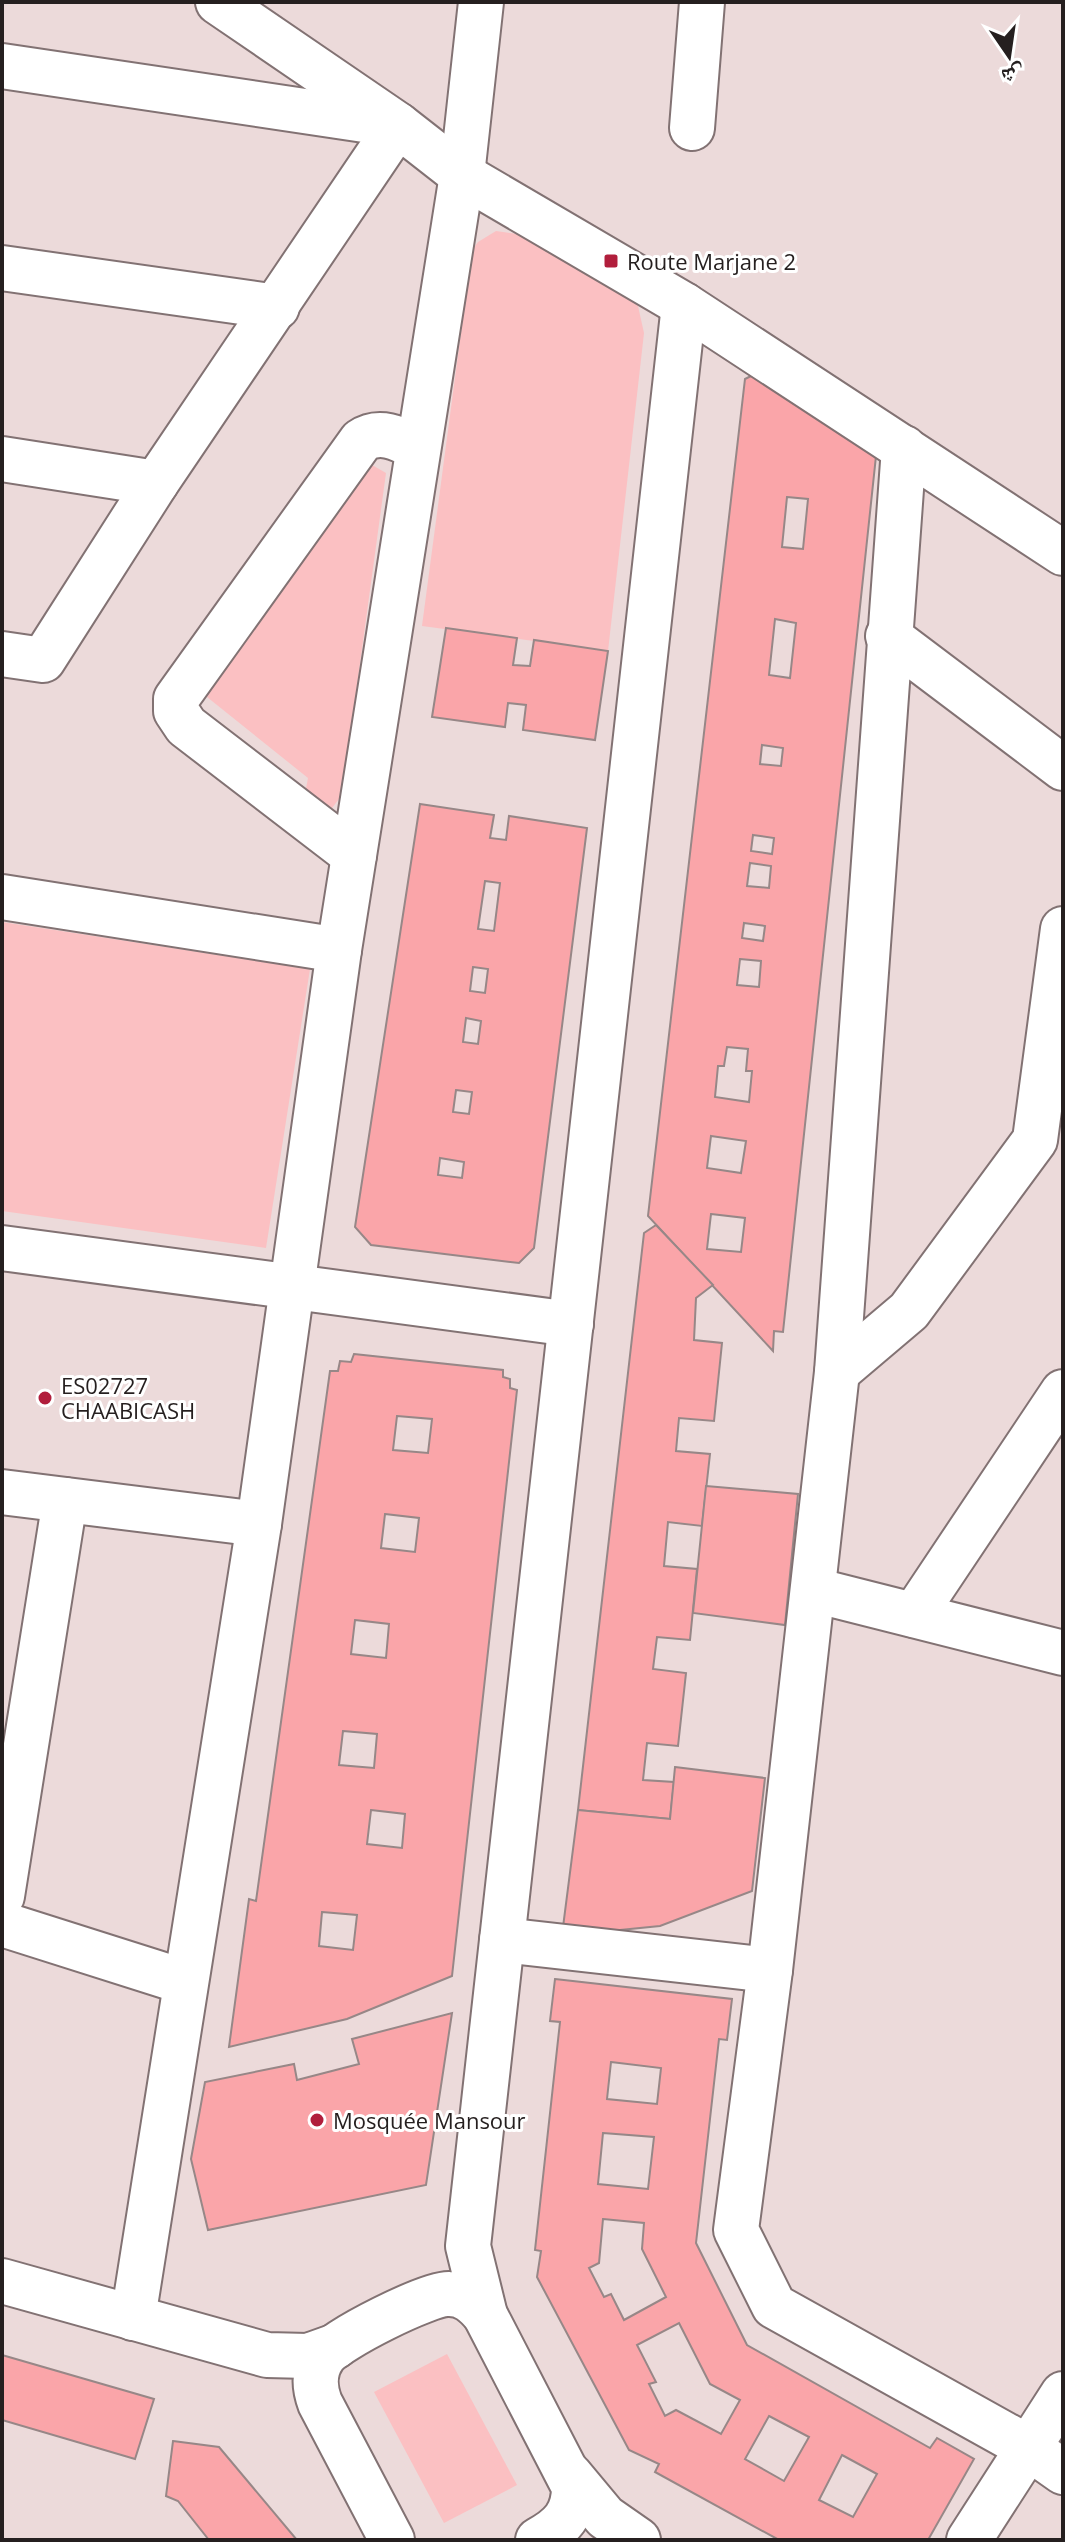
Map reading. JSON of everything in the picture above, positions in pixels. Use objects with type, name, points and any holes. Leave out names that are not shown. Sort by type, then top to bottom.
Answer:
[{"type":"street","points":[[218,2],[398,125],[462,175],[684,305],[1063,553]]},
{"type":"street","points":[[133,2318],[259,1524],[339,950],[462,175],[481,2]]},
{"type":"street","points":[[692,128],[702,2]]},
{"type":"street","points":[[2,66],[398,125]]},
{"type":"street","points":[[2,654],[43,660],[156,483],[398,125]]},
{"type":"street","points":[[2,268],[277,307]]},
{"type":"street","points":[[628,2535],[592,2504],[570,2475],[485,2315],[468,2246],[684,305]]},
{"type":"street","points":[[354,855],[186,726],[176,711],[176,699],[361,441],[370,435],[388,435],[418,448]]},
{"type":"street","points":[[904,448],[837,1372],[770,1970],[736,2230],[774,2306],[1046,2460]]},
{"type":"street","points":[[2,459],[156,483]]},
{"type":"street","points":[[888,636],[1063,768]]},
{"type":"street","points":[[2,897],[339,950]]},
{"type":"street","points":[[837,1372],[909,1311],[1035,1140],[1063,929]]},
{"type":"street","points":[[2,1248],[292,1290],[571,1324]]},
{"type":"street","points":[[914,1615],[1063,1392]]},
{"type":"street","points":[[2,1492],[259,1524]]},
{"type":"street","points":[[2,1896],[65,1500]]},
{"type":"street","points":[[814,1590],[1063,1653]]},
{"type":"street","points":[[2,1924],[185,1982]]},
{"type":"street","points":[[502,1940],[770,1970]]},
{"type":"street","points":[[426,2299],[448,2281],[468,2246]]},
{"type":"street","points":[[2,2281],[267,2355],[308,2356],[336,2346],[438,2294],[465,2297],[485,2315]]},
{"type":"street","points":[[336,2346],[319,2365],[315,2378],[320,2403],[392,2540]]},
{"type":"street","points":[[267,2355],[320,2403]]},
{"type":"street","points":[[969,2540],[1046,2460],[1063,2394]]},
{"type":"street","points":[[546,2536],[571,2513],[574,2500],[570,2475]]},
{"type":"street","points":[[546,2536],[586,2524],[628,2535]]},
{"type":"shaded area","points":[[496,231],[517,234],[629,295],[638,306],[644,333],[608,651],[422,626],[472,250],[478,242]]},
{"type":"shaded area","points":[[360,458],[386,473],[342,795],[329,812],[304,799],[308,778],[197,689]]},
{"type":"shaded area","points":[[2,922],[310,969],[266,1248],[2,1211]]},
{"type":"shaded area","points":[[447,2354],[517,2485],[444,2523],[374,2392]]},
{"type":"building","points":[[753,375],[876,456],[783,1332],[774,1331],[773,1351],[648,1216],[745,379]],"holes":[[[787,497],[808,499],[803,549],[782,547]],[[775,619],[796,623],[790,678],[769,675]],[[762,745],[783,748],[781,766],[760,764]],[[753,835],[774,838],[772,854],[751,851]],[[750,863],[771,866],[769,888],[747,886]],[[744,923],[765,926],[763,941],[742,938]],[[740,959],[761,961],[759,987],[737,985]],[[727,1047],[748,1049],[746,1071],[752,1071],[749,1102],[715,1097],[718,1066],[724,1066]],[[711,1136],[746,1141],[741,1173],[707,1168]],[[711,1214],[745,1218],[741,1252],[707,1249]]]},
{"type":"building","points":[[446,628],[517,638],[513,665],[530,666],[534,640],[608,651],[595,740],[523,730],[526,705],[508,703],[505,727],[432,717]]},
{"type":"building","points":[[420,804],[494,815],[490,838],[506,840],[509,816],[587,828],[534,1248],[519,1263],[371,1245],[355,1227]],"holes":[[[485,881],[500,883],[494,931],[478,929]],[[473,967],[488,969],[485,993],[470,991]],[[466,1018],[481,1021],[478,1044],[463,1042]],[[456,1090],[472,1092],[469,1114],[453,1112]],[[440,1158],[464,1162],[462,1178],[438,1175]]]},
{"type":"building","points":[[656,1225],[713,1285],[696,1298],[694,1340],[722,1343],[714,1421],[679,1418],[676,1451],[710,1454],[702,1526],[668,1522],[664,1566],[697,1569],[690,1640],[657,1637],[653,1669],[686,1673],[678,1746],[647,1743],[643,1780],[674,1782],[670,1819],[578,1810],[644,1233]]},
{"type":"building","points":[[354,1354],[503,1370],[503,1377],[510,1379],[510,1388],[517,1390],[452,1976],[347,2019],[229,2047],[249,1899],[256,1901],[330,1371],[338,1371],[340,1361],[351,1362]],"holes":[[[397,1416],[432,1419],[428,1453],[393,1450]],[[385,1514],[419,1518],[415,1552],[381,1548]],[[355,1620],[389,1624],[386,1658],[351,1654]],[[343,1731],[377,1734],[374,1768],[339,1765]],[[371,1810],[405,1814],[402,1848],[367,1844]],[[322,1912],[357,1915],[353,1950],[319,1946]]]},
{"type":"building","points":[[706,1486],[798,1494],[785,1625],[693,1613]]},
{"type":"building","points":[[675,1767],[765,1778],[752,1891],[660,1926],[610,1931],[563,1927],[578,1810],[670,1819]]},
{"type":"building","points":[[555,1979],[732,1999],[727,2040],[719,2039],[696,2243],[747,2345],[930,2448],[937,2438],[974,2459],[928,2540],[779,2540],[655,2472],[659,2464],[629,2450],[537,2277],[541,2251],[535,2250],[560,2022],[550,2021]],"holes":[[[611,2062],[661,2068],[657,2104],[607,2099]],[[603,2133],[654,2137],[648,2189],[598,2184]],[[603,2219],[644,2223],[642,2249],[666,2297],[624,2320],[611,2294],[604,2297],[589,2268],[599,2263]],[[679,2323],[710,2384],[740,2400],[721,2434],[676,2410],[665,2416],[649,2384],[656,2382],[637,2345]],[[769,2416],[809,2437],[784,2481],[745,2459]],[[842,2455],[877,2474],[853,2517],[819,2500]]]},
{"type":"building","name":"Mosquée Mansour","points":[[452,2013],[426,2185],[208,2230],[191,2159],[205,2082],[294,2064],[297,2080],[359,2064],[352,2039]]},
{"type":"building","points":[[2,2355],[154,2399],[135,2459],[2,2420]]},
{"type":"building","points":[[173,2441],[219,2447],[297,2540],[209,2540],[178,2501],[166,2496]]},
{"type":"place","name":"Route Marjane 2","points":[[611,261]]},
{"type":"place","name":"ES02727 CHAABICASH","points":[[45,1398]]},
{"type":"place","name":"Mosquée Mansour","points":[[317,2120]]}]
